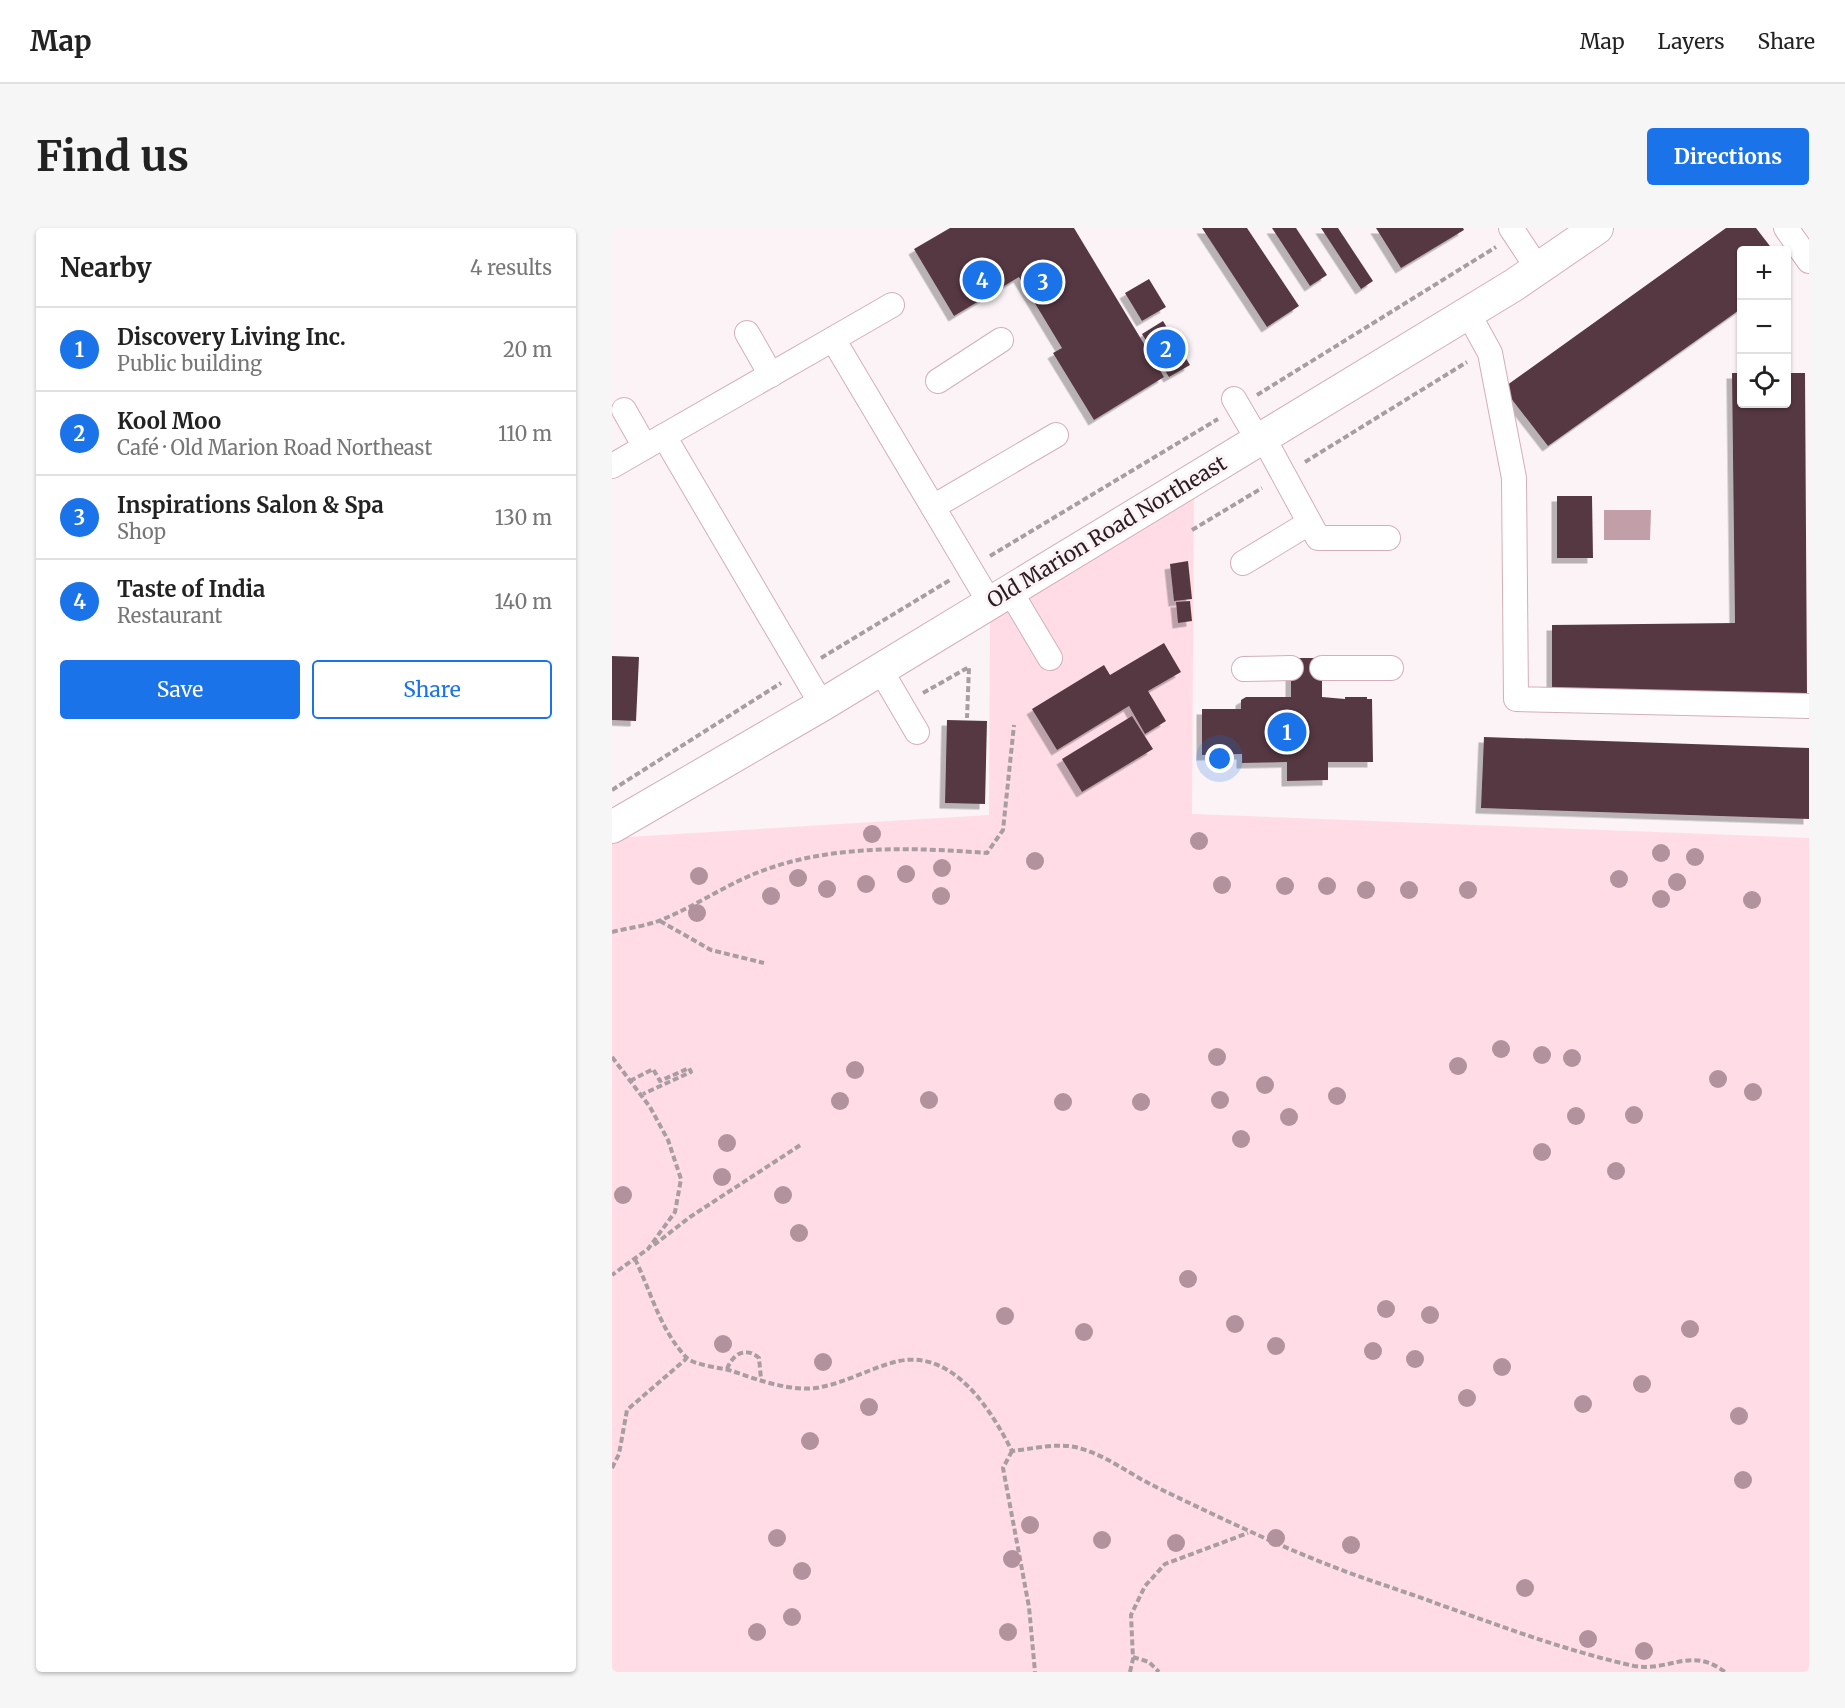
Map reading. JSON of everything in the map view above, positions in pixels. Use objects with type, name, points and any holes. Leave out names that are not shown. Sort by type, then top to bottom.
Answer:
[{"type":"main road","name":"Old Marion Road Northeast","points":[[612,826],[822,705],[1261,439],[1468,313],[1597,228]]},
{"type":"lane","points":[[1786,228],[1809,261]]},
{"type":"lane","points":[[1513,231],[1538,269]]},
{"type":"lane","points":[[612,466],[892,305]]},
{"type":"lane","points":[[1468,313],[1488,350],[1514,478],[1516,699],[1809,706]]},
{"type":"lane","points":[[747,333],[771,375]]},
{"type":"lane","points":[[833,339],[970,568],[1000,597],[1050,658]]},
{"type":"lane","points":[[938,381],[1001,340]]},
{"type":"lane","points":[[1236,403],[1283,475],[1318,538],[1388,538]]},
{"type":"lane","points":[[624,410],[654,442],[822,705]]},
{"type":"lane","points":[[933,507],[1056,435]]},
{"type":"lane","points":[[1244,563],[1310,523]]},
{"type":"lane","points":[[1244,669],[1291,668]]},
{"type":"lane","points":[[1322,668],[1391,668]]},
{"type":"lane","points":[[880,669],[917,732]]},
{"type":"path","points":[[612,790],[801,670],[970,568],[1513,231]]},
{"type":"path","points":[[1192,530],[1488,350]]},
{"type":"path","points":[[901,706],[969,667],[967,718]]},
{"type":"path","points":[[612,932],[659,921],[701,902],[748,876],[790,863],[832,854],[897,849],[987,854],[1003,830],[1014,725]]},
{"type":"path","points":[[659,921],[711,950],[764,963]]},
{"type":"path","points":[[612,1058],[650,1107],[668,1140],[681,1179],[675,1212],[648,1249]]},
{"type":"path","points":[[630,1081],[653,1069],[660,1080],[689,1068],[691,1072],[643,1094]]},
{"type":"path","points":[[612,1275],[690,1216],[802,1144]]},
{"type":"path","points":[[635,1259],[663,1326],[686,1359],[799,1388],[819,1388],[901,1361],[928,1362],[968,1386],[981,1399],[1012,1451]]},
{"type":"path","points":[[727,1369],[732,1357],[739,1353],[754,1353],[759,1358],[761,1378]]},
{"type":"path","points":[[612,1468],[619,1454],[627,1410],[686,1359]]},
{"type":"path","points":[[1012,1451],[1074,1447],[1113,1463],[1248,1533],[1331,1568],[1606,1660],[1645,1668],[1667,1666],[1684,1659],[1713,1664],[1725,1672]]},
{"type":"path","points":[[1012,1451],[1003,1468],[1029,1607],[1035,1672]]},
{"type":"path","points":[[1130,1672],[1133,1657],[1131,1615],[1145,1586],[1165,1564],[1248,1533]]},
{"type":"path","points":[[1133,1657],[1149,1662],[1159,1672]]},
{"type":"shaded area","points":[[1194,479],[1192,814],[1809,838],[1809,1672],[612,1672],[612,838],[989,815],[990,603]]},
{"type":"shaded area","points":[[1604,510],[1651,510],[1650,540],[1604,540]]},
{"type":"building","points":[[950,228],[1074,228],[1164,377],[1094,420],[1053,353],[1062,348],[1019,277],[954,316],[914,249]]},
{"type":"building","points":[[1202,228],[1247,228],[1299,306],[1267,327]]},
{"type":"building","points":[[1272,228],[1296,228],[1327,275],[1310,286]]},
{"type":"building","points":[[1321,228],[1338,228],[1373,281],[1361,289]]},
{"type":"building","points":[[1376,228],[1463,228],[1464,230],[1401,268]]},
{"type":"building","points":[[1726,228],[1756,228],[1770,246],[1737,246],[1737,312],[1548,446],[1503,388]]},
{"type":"building","points":[[1149,279],[1166,307],[1142,321],[1125,293]]},
{"type":"building","points":[[1163,321],[1190,365],[1169,377],[1142,334]]},
{"type":"building","points":[[1732,373],[1737,373],[1737,408],[1791,408],[1791,373],[1805,373],[1807,694],[1552,697],[1552,625],[1735,623]]},
{"type":"building","points":[[1557,496],[1592,496],[1593,558],[1557,558]]},
{"type":"building","points":[[1188,561],[1192,599],[1174,601],[1170,564]]},
{"type":"building","points":[[1190,601],[1192,621],[1178,623],[1176,602]]},
{"type":"building","points":[[1164,643],[1181,672],[1148,691],[1166,721],[1145,734],[1129,706],[1057,750],[1032,709],[1104,665],[1110,675]]},
{"type":"building","points":[[612,656],[639,657],[636,721],[612,720]]},
{"type":"building","points":[[1291,658],[1322,658],[1322,697],[1372,699],[1373,762],[1328,762],[1328,780],[1287,781],[1287,762],[1242,763],[1242,754],[1202,755],[1202,709],[1241,709],[1241,700],[1246,697],[1291,697]]},
{"type":"building","points":[[1132,716],[1153,749],[1082,792],[1062,759]]},
{"type":"building","points":[[947,720],[987,721],[985,804],[945,803]]},
{"type":"building","points":[[1484,737],[1809,748],[1809,819],[1481,808]]},
{"type":"place","name":"Taste of India","points":[[982,280]]},
{"type":"place","name":"Inspirations Salon & Spa","points":[[1043,282]]},
{"type":"place","name":"Kool Moo","points":[[1166,349]]},
{"type":"place","name":"Discovery Living Inc.","points":[[1287,732]]}]
